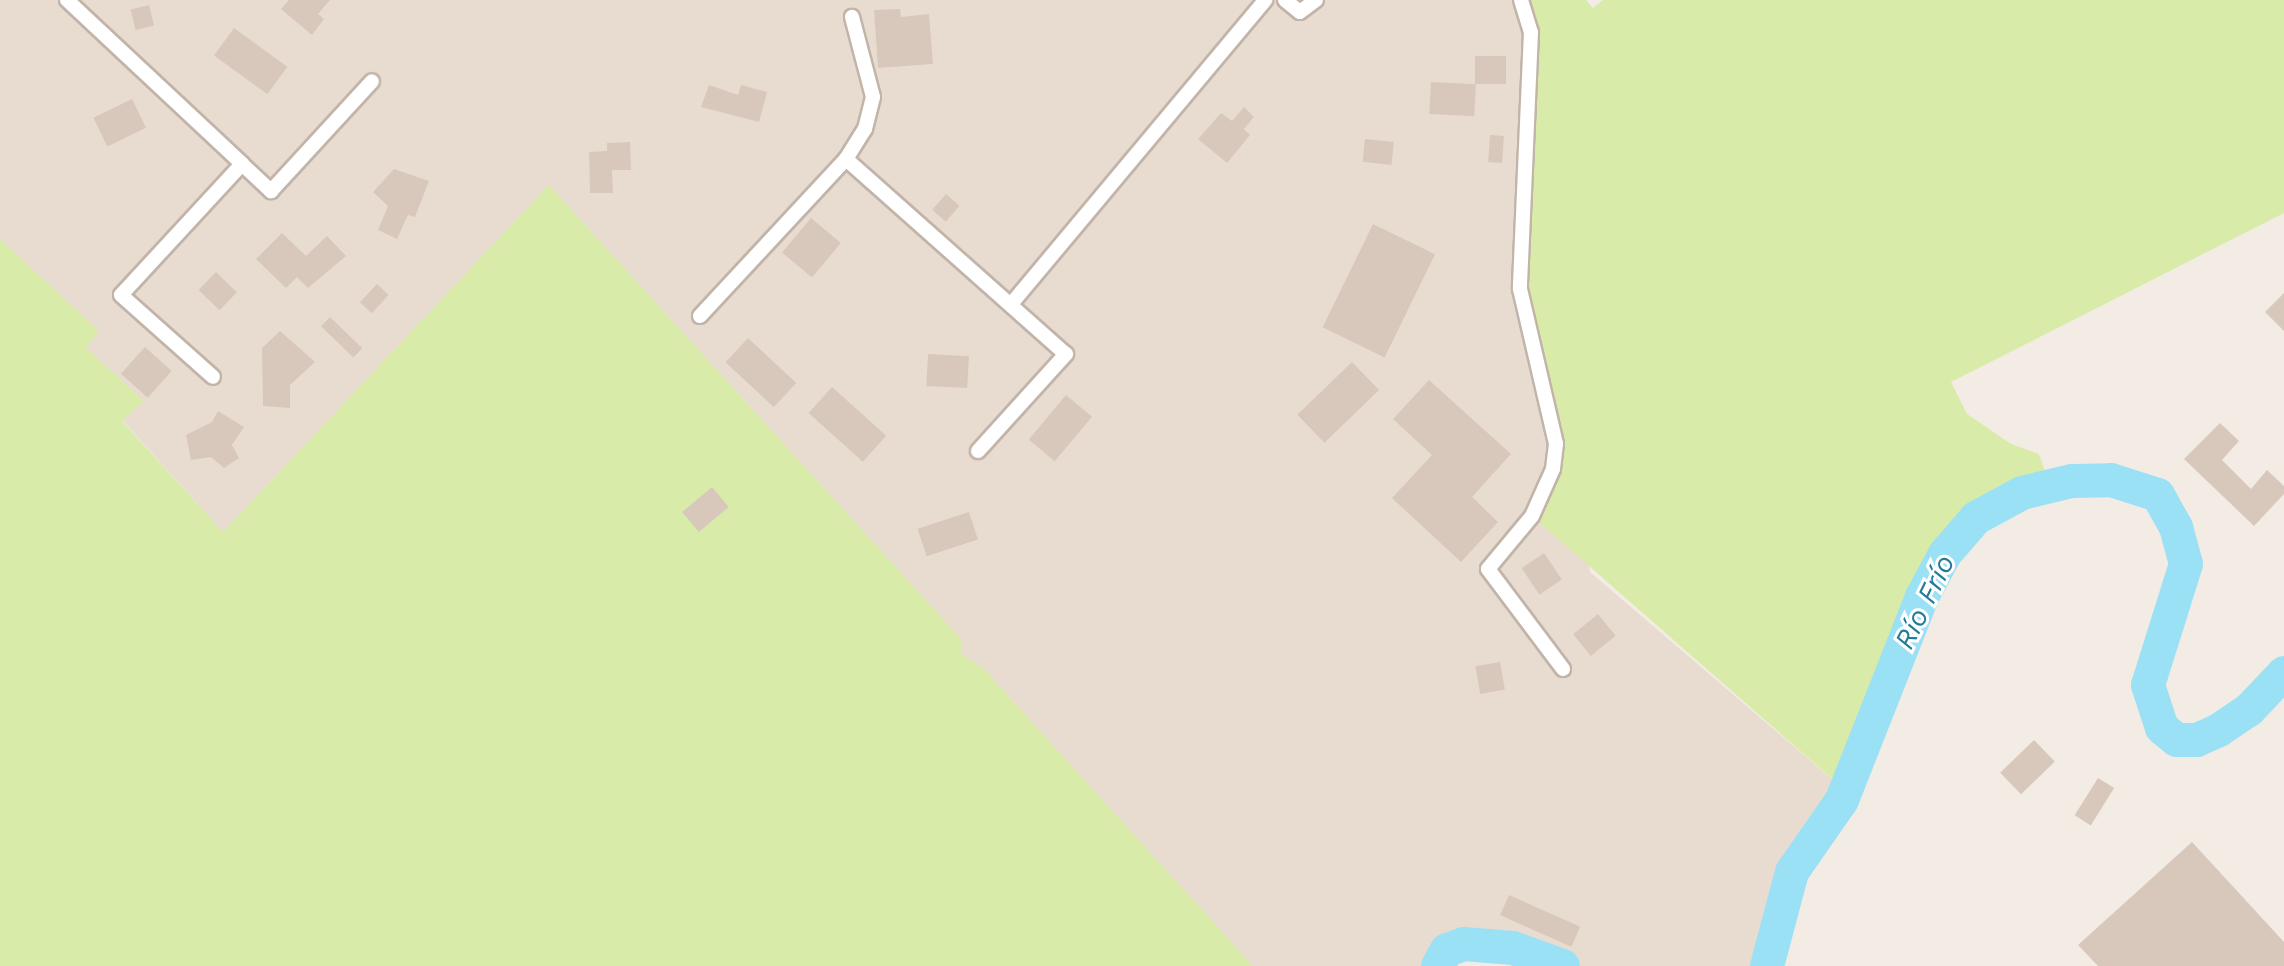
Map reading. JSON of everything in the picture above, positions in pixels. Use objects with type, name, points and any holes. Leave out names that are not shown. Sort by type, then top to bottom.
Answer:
[{"type":"street","points":[[67,0],[271,191],[372,81]]},
{"type":"street","points":[[1012,303],[1265,0]]},
{"type":"street","points":[[1285,0],[1300,12],[1316,0]]},
{"type":"street","points":[[1521,0],[1531,32],[1520,289],[1556,444],[1553,469],[1532,516],[1488,569],[1563,669]]},
{"type":"street","points":[[700,316],[846,159],[865,129],[873,97],[852,17]]},
{"type":"street","points":[[846,159],[1066,354],[978,451]]},
{"type":"street","points":[[213,377],[121,295],[242,164]]},
{"type":"shaded area","points":[[0,0],[1521,0],[1590,572],[1846,791],[1792,872],[1767,966],[1563,966],[1514,948],[1465,944],[1447,950],[1438,966],[1253,966],[983,668],[960,654],[961,639],[549,185],[223,532],[122,420],[86,347],[98,331],[0,239]]},
{"type":"green space","points":[[1521,0],[1586,0],[1593,8],[1603,0],[2284,0],[2284,213],[1951,382],[1967,414],[2011,444],[2039,454],[2050,486],[2022,493],[1976,518],[1945,554],[1922,597],[1846,791],[1532,516],[1556,444],[1520,289],[1531,32]]},
{"type":"green space","points":[[549,185],[961,639],[961,654],[983,668],[1253,966],[0,966],[0,239],[99,331],[86,348],[144,401],[122,421],[223,532]]},
{"type":"building","points":[[289,0],[330,0],[318,14],[324,19],[312,35],[281,9]]},
{"type":"building","points":[[149,5],[154,25],[136,30],[131,10]]},
{"type":"building","points":[[900,9],[901,17],[929,14],[933,64],[878,68],[874,10]]},
{"type":"building","points":[[234,28],[287,67],[267,94],[214,56]]},
{"type":"building","points":[[1475,56],[1506,56],[1506,84],[1475,84]]},
{"type":"building","points":[[1431,82],[1476,84],[1474,116],[1429,114]]},
{"type":"building","points":[[709,85],[738,95],[741,85],[767,92],[759,122],[701,107]]},
{"type":"building","points":[[132,99],[146,128],[107,147],[93,118]]},
{"type":"building","points":[[1244,107],[1254,117],[1244,129],[1250,135],[1227,163],[1198,139],[1221,113],[1232,121]]},
{"type":"building","points":[[1490,135],[1504,136],[1502,163],[1488,162]]},
{"type":"building","points":[[1365,139],[1394,142],[1391,165],[1363,162]]},
{"type":"building","points":[[630,142],[631,170],[612,170],[613,193],[590,193],[589,152],[607,151],[607,143]]},
{"type":"building","points":[[394,169],[429,181],[415,217],[408,215],[397,239],[378,230],[388,206],[373,192]]},
{"type":"building","points":[[946,194],[960,206],[946,222],[932,210]]},
{"type":"building","points":[[811,218],[841,243],[812,278],[782,252]]},
{"type":"building","points":[[1373,224],[1435,254],[1385,358],[1323,327]]},
{"type":"building","points":[[282,233],[306,256],[327,236],[346,256],[308,288],[297,277],[286,288],[256,259]]},
{"type":"building","points":[[216,272],[237,292],[219,310],[199,290]]},
{"type":"building","points":[[377,284],[389,295],[372,313],[360,302]]},
{"type":"building","points":[[2284,293],[2284,331],[2265,312]]},
{"type":"building","points":[[330,317],[362,348],[353,358],[321,326]]},
{"type":"building","points":[[280,331],[315,362],[290,385],[290,408],[263,406],[262,348]]},
{"type":"building","points":[[748,338],[796,383],[774,407],[725,362]]},
{"type":"building","points":[[145,347],[172,371],[148,398],[121,374]]},
{"type":"building","points":[[928,354],[969,356],[967,388],[926,386]]},
{"type":"building","points":[[1352,362],[1379,390],[1324,443],[1297,415]]},
{"type":"building","points":[[1429,380],[1511,454],[1472,497],[1498,522],[1461,562],[1392,498],[1432,455],[1393,419]]},
{"type":"building","points":[[832,387],[886,436],[863,462],[809,413]]},
{"type":"building","points":[[1066,395],[1092,417],[1055,461],[1029,439]]},
{"type":"building","points":[[218,411],[244,427],[232,445],[239,458],[224,468],[211,457],[191,460],[186,435],[212,422]]},
{"type":"building","points":[[2220,423],[2239,441],[2222,460],[2251,489],[2267,470],[2284,486],[2284,494],[2254,526],[2184,459]]},
{"type":"building","points":[[712,487],[729,507],[699,532],[682,512]]},
{"type":"building","points":[[969,512],[978,540],[927,556],[918,529]]},
{"type":"building","points":[[1544,553],[1562,580],[1540,595],[1522,568]]},
{"type":"building","points":[[1598,614],[1616,636],[1591,656],[1573,634]]},
{"type":"building","points":[[1500,662],[1505,690],[1480,694],[1475,666]]},
{"type":"building","points":[[2034,740],[2055,762],[2021,794],[2000,773]]},
{"type":"building","points":[[2098,778],[2114,788],[2091,825],[2075,815]]},
{"type":"building","points":[[2192,842],[2284,942],[2284,966],[2098,966],[2078,945]]},
{"type":"building","points":[[1509,895],[1580,927],[1571,947],[1500,915]]},
{"type":"waterway","name":"Río Frío","points":[[1767,966],[1792,872],[1842,800],[1922,597],[1945,554],[1976,518],[2022,493],[2072,481],[2111,480],[2158,495],[2176,527],[2186,564],[2148,685],[2162,728],[2177,740],[2197,740],[2219,730],[2249,710],[2284,673]]},
{"type":"waterway","name":"Río Frío","points":[[1438,966],[1447,950],[1464,944],[1513,948],[1563,966]]}]
